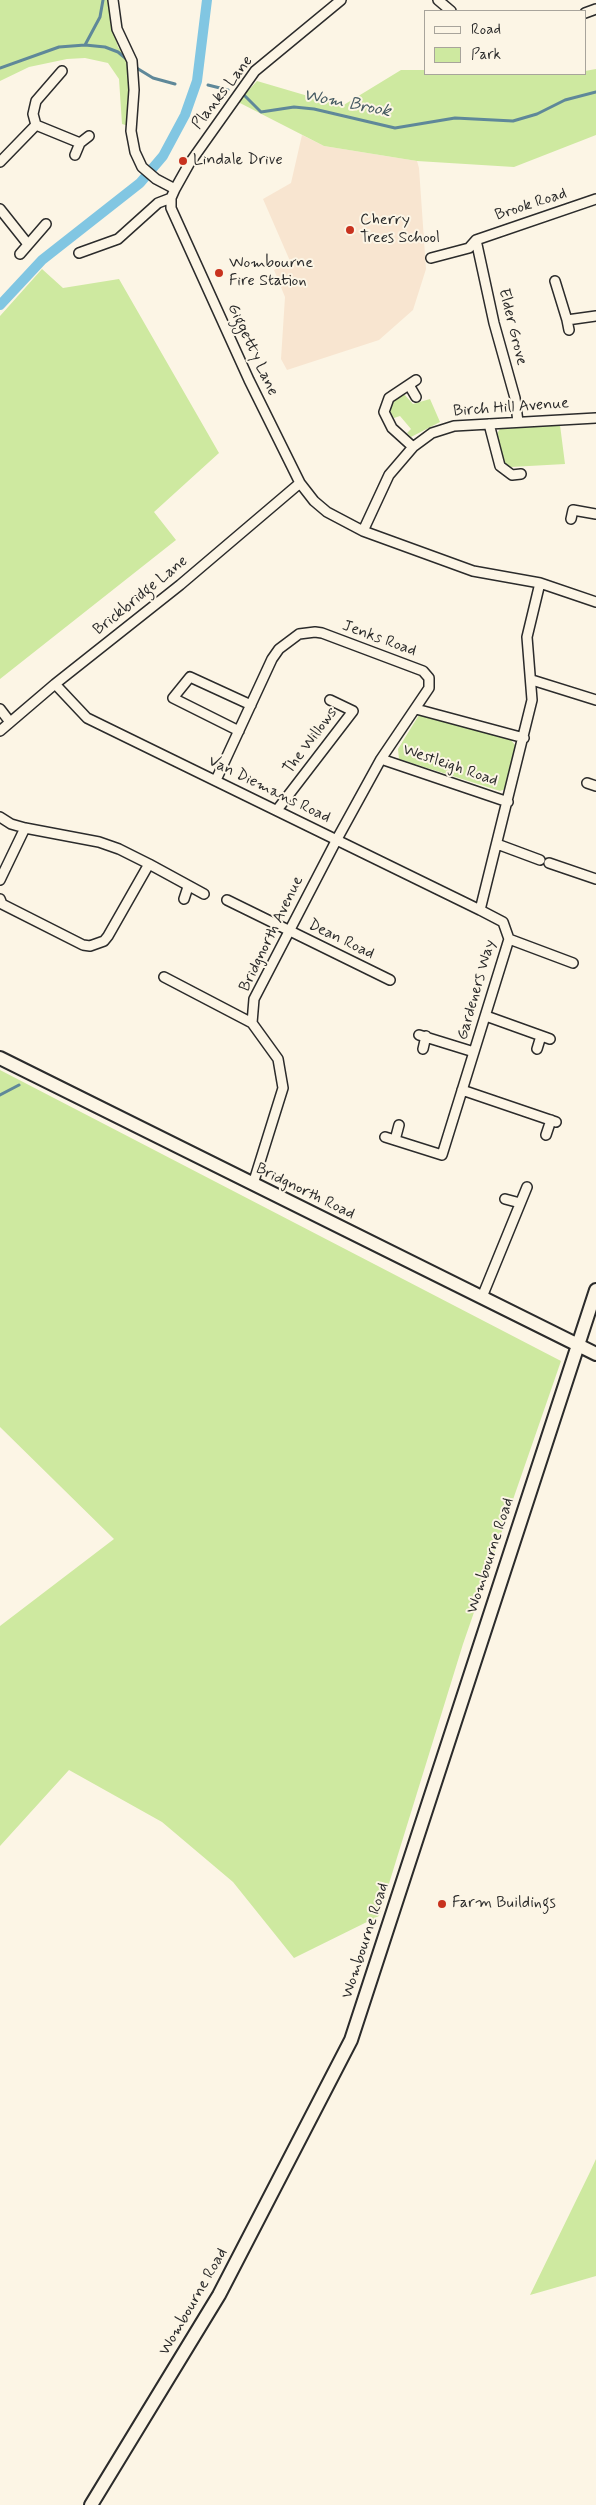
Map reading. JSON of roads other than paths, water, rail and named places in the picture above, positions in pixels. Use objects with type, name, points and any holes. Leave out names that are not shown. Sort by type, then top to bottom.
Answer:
[{"type":"street","points":[[79,253],[118,239],[158,203],[171,198],[175,188],[156,179],[142,166],[135,152],[131,137],[134,90],[132,62],[116,29],[113,0]]},
{"type":"street","points":[[438,0],[450,10]]},
{"type":"street","name":"Planks Lane","points":[[175,188],[256,71],[337,1]]},
{"type":"street","points":[[36,125],[33,114],[36,101],[62,71]]},
{"type":"street","points":[[36,125],[80,143]]},
{"type":"street","points":[[0,162],[36,125]]},
{"type":"street","points":[[76,155],[80,143],[89,136]]},
{"type":"street","name":"Giggetty Lane","points":[[171,198],[171,208],[240,362],[300,483],[314,501],[327,512],[363,531],[473,571],[540,582],[596,602]]},
{"type":"street","name":"Brook Road","points":[[431,258],[469,248],[476,240],[534,218],[596,199]]},
{"type":"street","points":[[0,209],[27,244]]},
{"type":"street","points":[[20,254],[46,224]]},
{"type":"street","name":"Elder Grove","points":[[476,240],[518,422]]},
{"type":"street","points":[[556,281],[569,330]]},
{"type":"street","points":[[567,320],[596,316]]},
{"type":"street","points":[[413,448],[392,428],[384,412],[389,398],[412,383],[416,397]]},
{"type":"street","name":"Birch Hill Avenue","points":[[363,531],[389,475],[425,436],[440,430],[489,424],[596,418]]},
{"type":"street","points":[[489,424],[500,466],[512,475],[521,474]]},
{"type":"street","name":"Brickbridge Lane","points":[[0,731],[55,684],[180,585],[300,483]]},
{"type":"street","points":[[571,519],[573,510],[596,514]]},
{"type":"street","points":[[480,910],[532,700],[532,680],[527,637],[540,582]]},
{"type":"street","name":"Jenks Road","points":[[216,780],[278,649],[299,634],[314,632],[423,671],[429,678],[430,688],[382,759],[337,839]]},
{"type":"street","points":[[239,731],[173,698],[190,677],[251,705]]},
{"type":"street","points":[[532,680],[596,700]]},
{"type":"street","name":"Van Diemans Road","points":[[55,684],[87,718],[480,910]]},
{"type":"street","name":"The Willows","points":[[277,810],[353,711],[330,700]]},
{"type":"street","points":[[0,709],[10,722]]},
{"type":"street","points":[[416,709],[524,738]]},
{"type":"street","name":"Westleigh Road","points":[[382,759],[508,802]]},
{"type":"street","points":[[0,818],[25,828],[98,842],[119,849],[204,894]]},
{"type":"street","points":[[0,880],[25,828]]},
{"type":"street","name":"Bridgnorth Avenue","points":[[252,1023],[254,999],[337,839]]},
{"type":"street","points":[[497,844],[540,860]]},
{"type":"street","points":[[549,863],[596,880]]},
{"type":"street","points":[[0,900],[2,904],[83,945],[90,946],[104,941],[108,936],[149,864]]},
{"type":"street","points":[[184,898],[188,887]]},
{"type":"street","name":"Dean Road","points":[[227,900],[390,980]]},
{"type":"street","name":"Gardeners Way","points":[[395,1140],[442,1155],[509,939],[503,922],[480,910]]},
{"type":"street","points":[[509,939],[573,963]]},
{"type":"street","points":[[164,977],[252,1023],[278,1059],[283,1088],[253,1184]]},
{"type":"street","points":[[486,1016],[550,1039]]},
{"type":"street","points":[[423,1049],[422,1036],[474,1052]]},
{"type":"street","points":[[537,1049],[541,1036]]},
{"type":"street","name":"Bridgnorth Road","points":[[0,1058],[596,1354]]},
{"type":"street","points":[[462,1090],[554,1121],[546,1135]]},
{"type":"street","points":[[385,1137],[395,1140],[399,1125]]},
{"type":"street","points":[[482,1297],[527,1187]]},
{"type":"street","points":[[506,1198],[520,1203]]},
{"type":"street","name":"Wombourne Road","points":[[91,2505],[219,2295],[351,2040],[596,1290]]},
{"type":"waterway","points":[[85,45],[100,17],[103,0]]},
{"type":"waterway","points":[[0,305],[42,260],[140,183],[163,156],[185,115],[197,81],[207,0]]},
{"type":"waterway","name":"Wom Brook","points":[[0,68],[59,47],[85,45],[105,47],[118,52],[130,62]]},
{"type":"waterway","name":"Wom Brook","points":[[135,67],[153,78],[175,84]]},
{"type":"waterway","name":"Wom Brook","points":[[208,85],[228,90]]},
{"type":"waterway","name":"Wom Brook","points":[[244,95],[261,112],[294,107],[314,109],[395,128],[455,118],[513,121],[537,114],[565,100],[596,92]]},
{"type":"waterway","points":[[0,1095],[19,1085]]},
{"type":"place","name":"Lindale Drive","points":[[183,161]]},
{"type":"place","name":"Cherry Trees School","points":[[350,230]]},
{"type":"place","name":"Wombourne Fire Station","points":[[219,273]]},
{"type":"place","name":"Farm Buildings","points":[[442,1904]]}]
